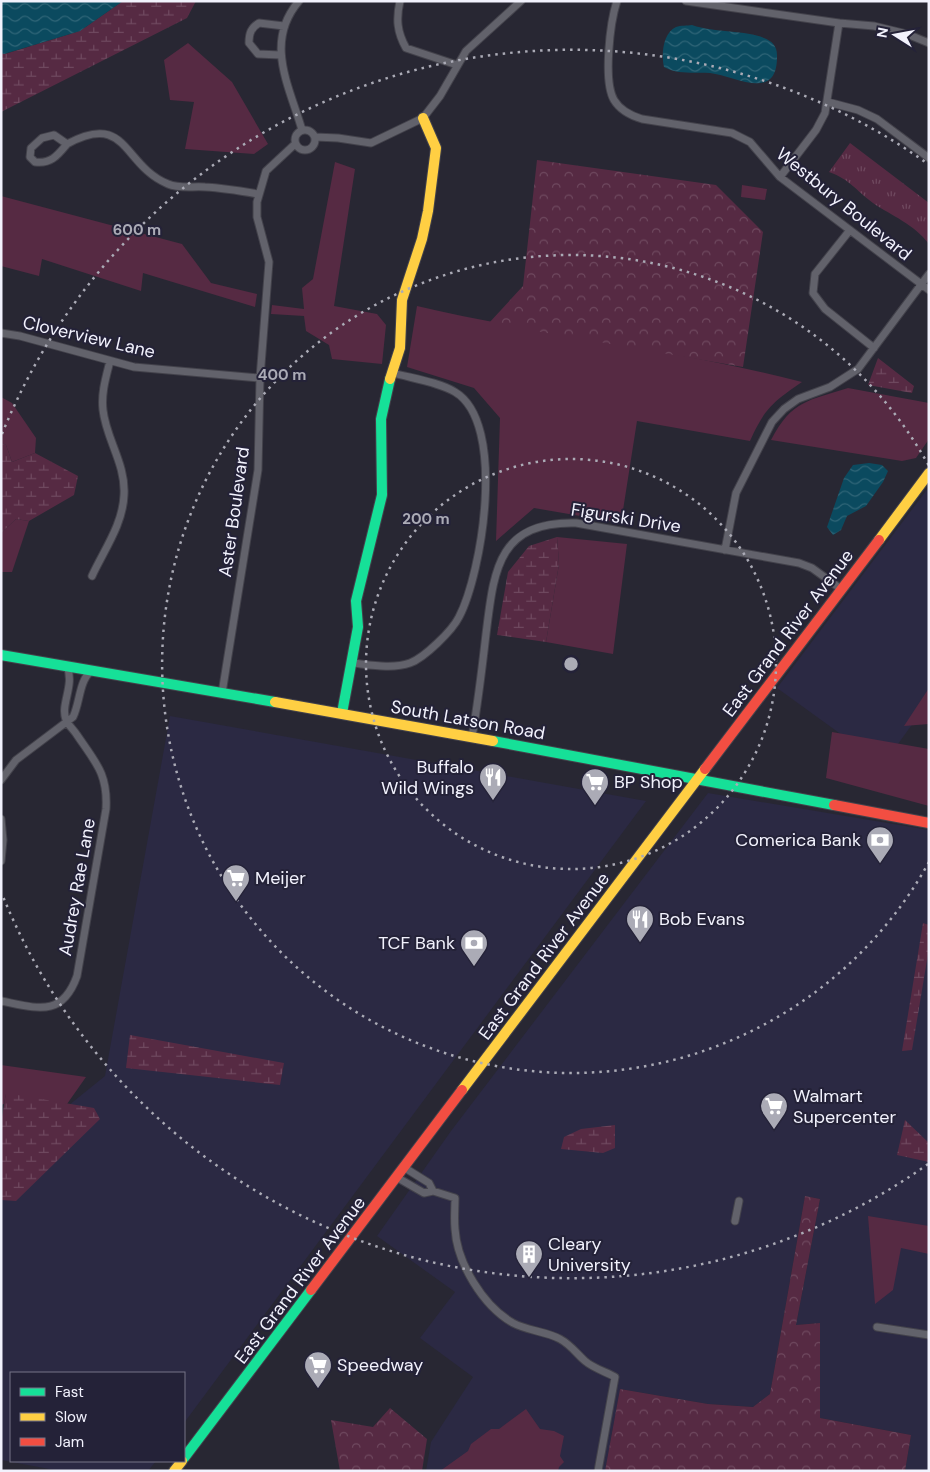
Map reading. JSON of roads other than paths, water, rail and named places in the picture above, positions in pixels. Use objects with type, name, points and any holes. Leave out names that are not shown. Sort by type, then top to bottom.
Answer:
[{"type":"main road","points":[[342,713],[353,663],[358,627],[356,601],[382,496],[381,419],[387,387],[400,348],[402,300],[422,239],[434,166],[436,148],[423,118]]},
{"type":"main road","name":"East Grand River Avenue","points":[[185,1456],[398,1178],[929,473]]},
{"type":"main road","name":"South Latson Road","points":[[1,655],[342,713],[698,778],[929,823]]},
{"type":"street","points":[[400,1],[397,16],[399,36],[406,48],[457,65]]},
{"type":"street","points":[[315,137],[314,144],[309,150],[301,150],[295,144],[295,136],[302,130],[310,131],[315,137],[371,143],[423,118],[440,96],[466,51],[521,1]]},
{"type":"street","name":"Westbury Boulevard","points":[[617,1],[606,70],[614,101],[629,114],[642,119],[732,133],[750,142],[780,177],[929,290]]},
{"type":"street","points":[[686,1],[839,23],[874,26],[907,34],[929,43]]},
{"type":"street","points":[[298,2],[284,26],[280,55],[302,130]]},
{"type":"street","points":[[280,55],[258,54],[249,43],[248,35],[252,28],[259,23],[284,26]]},
{"type":"street","points":[[780,177],[816,130],[828,102],[839,23]]},
{"type":"street","points":[[828,102],[858,110],[877,119],[929,158]]},
{"type":"street","points":[[66,144],[54,135],[42,138],[31,148],[30,157],[35,162],[46,163],[57,156],[66,144],[94,132],[104,132],[116,139],[152,175],[167,184],[241,190],[258,194]]},
{"type":"street","name":"Aster Boulevard","points":[[222,693],[258,470],[260,378],[270,262],[257,217],[258,194],[266,171],[295,144]]},
{"type":"street","points":[[850,230],[815,274],[813,293],[824,309],[874,348]]},
{"type":"street","points":[[725,550],[736,493],[772,422],[784,408],[798,399],[845,379],[858,369],[929,274]]},
{"type":"street","name":"Cloverview Lane","points":[[1,333],[20,336],[110,361],[143,368],[260,378]]},
{"type":"street","points":[[92,576],[119,521],[124,495],[121,467],[103,411],[103,389],[110,361]]},
{"type":"street","points":[[353,663],[388,666],[409,663],[427,654],[458,620],[470,594],[482,531],[486,499],[485,469],[481,429],[470,407],[455,392],[393,373]]},
{"type":"street","name":"Figurski Drive","points":[[472,737],[493,580],[507,550],[519,537],[537,527],[555,523],[576,523],[799,563],[812,568],[841,589]]},
{"type":"street","points":[[66,722],[64,713],[70,680],[68,666]]},
{"type":"street","points":[[1,780],[16,760],[74,717],[84,680],[91,671]]},
{"type":"street","name":"Audrey Rae Lane","points":[[1,1001],[38,1008],[62,1003],[72,991],[77,976],[106,809],[107,788],[97,765],[66,722]]},
{"type":"street","points":[[1,819],[3,840],[1,861]]},
{"type":"street","points":[[405,1168],[429,1183],[433,1191]]},
{"type":"street","points":[[398,1178],[424,1193],[433,1191],[455,1198],[454,1231],[472,1281],[485,1300],[512,1322],[533,1331],[557,1337],[572,1346],[586,1362],[615,1377],[598,1471]]},
{"type":"street","points":[[735,1221],[739,1201]]},
{"type":"street","points":[[877,1327],[929,1335]]},
{"type":"water","points":[[1,1],[123,1],[80,31],[4,54],[1,53]]},
{"type":"water","points":[[692,25],[701,28],[757,35],[774,44],[777,55],[775,70],[771,78],[763,83],[754,83],[710,73],[681,72],[664,67],[663,50],[668,34],[676,27]]},
{"type":"water","points":[[869,463],[882,465],[888,471],[883,482],[866,506],[847,516],[841,530],[833,535],[827,527],[844,478],[853,465]]},
{"type":"place","name":"Buffalo Wild Wings","points":[[493,801]]},
{"type":"place","name":"BP Shop","points":[[595,806]]},
{"type":"place","name":"Comerica Bank","points":[[880,864]]},
{"type":"place","name":"Meijer","points":[[236,902]]},
{"type":"place","name":"Bob Evans","points":[[640,943]]},
{"type":"place","name":"TCF Bank","points":[[474,967]]},
{"type":"place","name":"Walmart Supercenter","points":[[774,1130]]},
{"type":"place","name":"Cleary University","points":[[529,1278]]},
{"type":"place","name":"Speedway","points":[[318,1389]]}]
